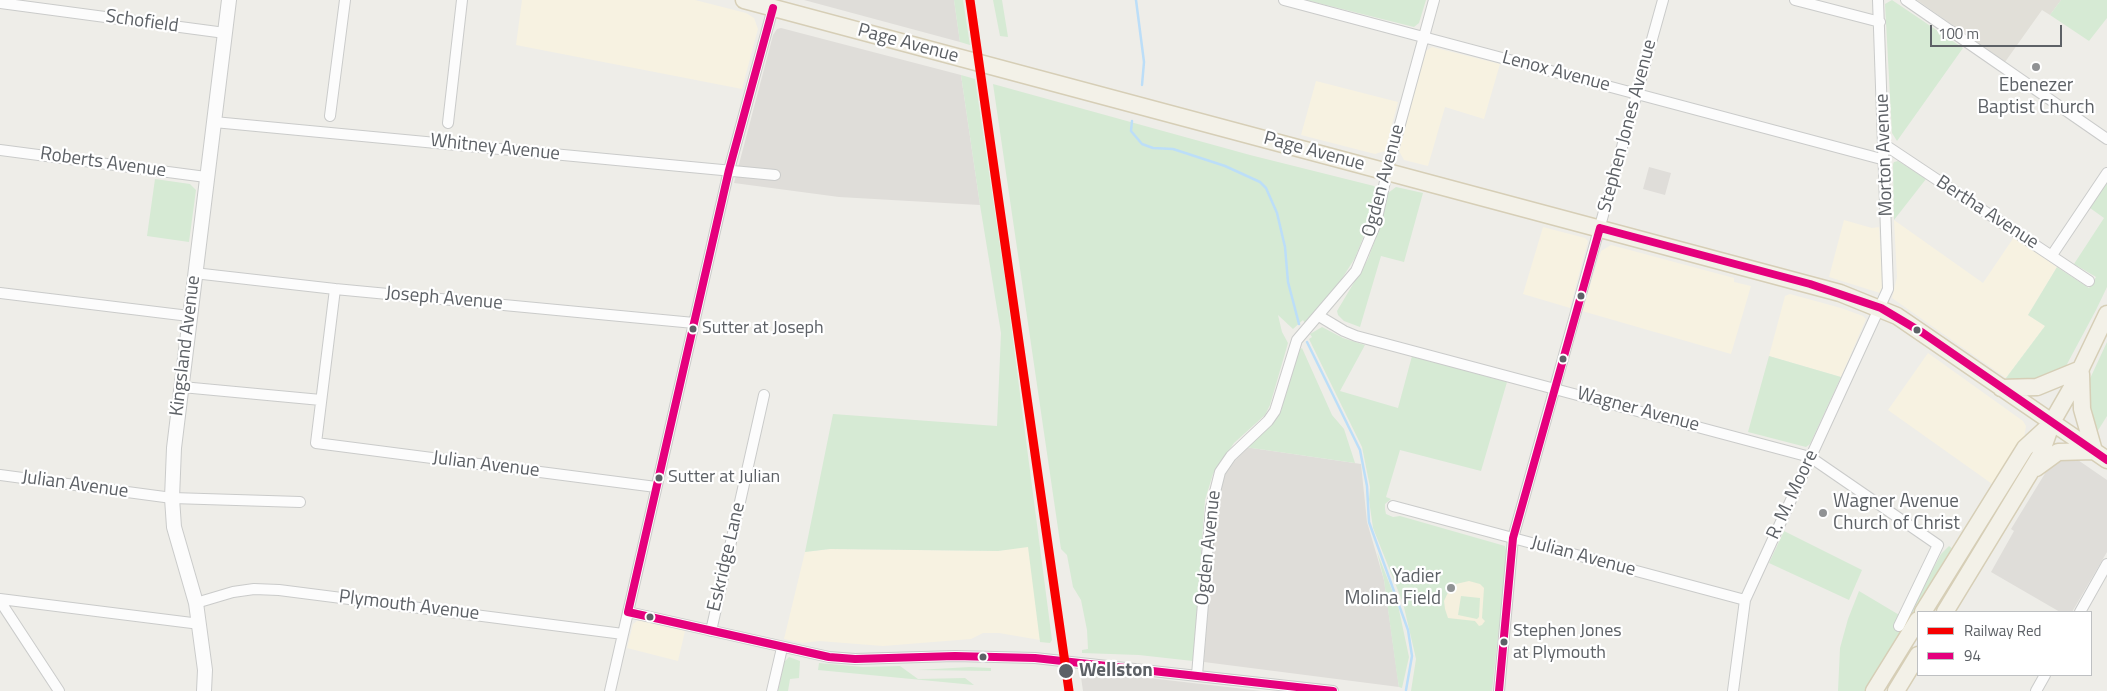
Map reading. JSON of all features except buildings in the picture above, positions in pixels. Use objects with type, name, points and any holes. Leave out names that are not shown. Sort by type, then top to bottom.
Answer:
[{"type":"main road","name":"Page Avenue","points":[[744,0],[1810,284],[1881,308],[1912,325],[2100,456]]},
{"type":"main road","points":[[1946,611],[2040,456],[2052,422],[2081,369],[2107,314]]},
{"type":"main road","points":[[2001,388],[2037,387],[2081,369]]},
{"type":"main road","points":[[2028,474],[2058,452],[2100,456],[2082,409],[2081,369]]},
{"type":"main road","points":[[1924,611],[2025,448],[2052,422]]},
{"type":"main road","points":[[1874,691],[1917,622]]},
{"type":"main road","points":[[1896,691],[1917,657]]},
{"type":"street","name":"Kingsland Avenue","points":[[204,691],[205,670],[200,624],[196,602],[174,527],[172,498],[174,448],[189,316],[229,0]]},
{"type":"street","points":[[330,116],[345,0]]},
{"type":"street","points":[[448,123],[462,0]]},
{"type":"street","name":"Lenox Avenue","points":[[1284,0],[1885,160]]},
{"type":"street","name":"Ogden Avenue","points":[[1197,675],[1211,508],[1220,472],[1231,456],[1275,411],[1294,346],[1356,271],[1376,223],[1387,172],[1434,0]]},
{"type":"street","name":"Stephen Jones Avenue","points":[[1499,691],[1513,538],[1663,0]]},
{"type":"street","points":[[1795,0],[1880,22]]},
{"type":"street","name":"Morton Avenue","points":[[1878,0],[1885,145],[1888,289],[1881,308]]},
{"type":"street","points":[[1906,0],[2107,139]]},
{"type":"street","name":"Schofield","points":[[0,3],[225,33]]},
{"type":"street","points":[[610,691],[729,170],[773,8]]},
{"type":"street","name":"Whitney Avenue","points":[[214,122],[775,175]]},
{"type":"street","name":"Bertha Avenue","points":[[1885,145],[2089,281]]},
{"type":"street","name":"Roberts Avenue","points":[[0,150],[206,177]]},
{"type":"street","points":[[2052,255],[2107,173]]},
{"type":"street","name":"Joseph Avenue","points":[[194,274],[694,323]]},
{"type":"street","points":[[182,387],[320,400],[335,289]]},
{"type":"street","points":[[0,293],[189,316]]},
{"type":"street","name":"R. M. Moore","points":[[1733,691],[1744,600],[1881,308]]},
{"type":"street","name":"Wagner Avenue","points":[[1319,316],[1356,336],[1810,457],[1938,544],[1899,626]]},
{"type":"street","name":"Eskridge Lane","points":[[711,631],[764,395]]},
{"type":"street","name":"Julian Avenue","points":[[320,400],[316,443],[656,487]]},
{"type":"street","name":"Julian Avenue","points":[[0,475],[172,498],[300,502]]},
{"type":"street","name":"Julian Avenue","points":[[1393,506],[1744,600]]},
{"type":"street","points":[[2081,611],[2107,564]]},
{"type":"street","name":"Plymouth Avenue","points":[[196,602],[233,592],[254,589],[279,590],[623,634]]},
{"type":"street","points":[[0,600],[200,624]]},
{"type":"street","points":[[0,600],[59,691]]},
{"type":"street","points":[[628,612],[782,648],[855,659],[955,656],[1035,658],[1333,691]]},
{"type":"street","points":[[772,691],[782,648]]},
{"type":"street","points":[[2036,691],[2044,676]]},
{"type":"shaded area","points":[[522,0],[695,0],[746,13],[754,18],[758,29],[742,89],[516,45]]},
{"type":"shaded area","points":[[804,0],[954,0],[960,42]]},
{"type":"shaded area","points":[[1917,0],[2061,0],[2050,15],[2042,10],[2005,62]]},
{"type":"shaded area","points":[[781,28],[961,75],[980,205],[839,197],[734,183],[773,35],[777,29]]},
{"type":"shaded area","points":[[1432,47],[1500,64],[1484,119],[1445,107],[1428,166],[1404,160],[1399,151],[1424,52]]},
{"type":"shaded area","points":[[1316,81],[1398,102],[1385,151],[1375,154],[1301,135]]},
{"type":"shaded area","points":[[1649,167],[1671,173],[1665,195],[1643,189]]},
{"type":"shaded area","points":[[1844,220],[1872,228],[1879,227],[1883,284],[1880,293],[1829,277]]},
{"type":"shaded area","points":[[1894,220],[1983,283],[2014,237],[2057,267],[2028,315],[2045,326],[2006,378],[1892,298],[1897,277]]},
{"type":"shaded area","points":[[1543,227],[1585,238],[1588,241],[1570,308],[1523,294]]},
{"type":"shaded area","points":[[1611,245],[1734,278],[1734,282],[1751,286],[1731,354],[1582,311],[1601,251]]},
{"type":"shaded area","points":[[1790,294],[1841,308],[1863,316],[1866,319],[1841,377],[1769,356],[1785,296]]},
{"type":"shaded area","points":[[1928,353],[2023,421],[2026,426],[2024,438],[1995,486],[1888,410]]},
{"type":"shaded area","points":[[1245,447],[1361,464],[1367,522],[1384,580],[1399,687],[1204,662],[1215,508],[1225,475]]},
{"type":"shaded area","points":[[2059,457],[2075,458],[2107,480],[2107,552],[2073,611],[2058,611],[1991,572],[2014,531],[2011,529],[2052,462]]},
{"type":"shaded area","points":[[1029,547],[1040,640],[999,633],[983,633],[971,639],[883,646],[819,641],[803,643],[784,639],[805,552],[830,549],[998,551]]},
{"type":"shaded area","points":[[637,621],[685,631],[678,661],[627,648],[633,624]]},
{"type":"shaded area","points":[[1080,670],[1262,691],[1083,691]]},
{"type":"green space","points":[[954,0],[963,0],[970,45],[960,42]]},
{"type":"green space","points":[[993,0],[1002,0],[1008,37],[1000,36]]},
{"type":"green space","points":[[1306,0],[1426,0],[1419,23],[1414,27]]},
{"type":"green space","points":[[1892,0],[1963,48],[1897,141],[1892,133],[1885,4]]},
{"type":"green space","points":[[2061,0],[2107,0],[2107,18],[2089,41],[2050,15]]},
{"type":"green space","points":[[961,75],[975,79],[1006,286],[1052,640],[1050,643],[1040,642],[1028,547],[998,551],[830,549],[805,552],[833,414],[997,426],[1001,333]]},
{"type":"green space","points":[[993,84],[1250,155],[1374,186],[1377,189],[1365,233],[1355,258],[1334,291],[1305,323],[1303,320],[1293,329],[1278,315],[1282,332],[1288,343],[1270,405],[1265,415],[1234,443],[1213,474],[1205,500],[1193,661],[1139,655],[1082,653],[1082,650],[1088,649],[1087,630],[1081,600],[1073,587],[1067,555],[1061,549]]},
{"type":"green space","points":[[1898,161],[1926,179],[1894,220],[1893,164]]},
{"type":"green space","points":[[155,179],[190,184],[196,190],[189,242],[147,236]]},
{"type":"green space","points":[[2107,182],[2107,287],[2096,310],[2066,366],[2059,374],[2052,379],[2016,381],[2006,378],[2045,326],[2028,315],[2057,267],[2089,288],[2096,277],[2074,264],[2104,218],[2090,208]]},
{"type":"green space","points":[[1396,187],[1423,193],[1404,262],[1381,256],[1360,327],[1344,321],[1337,311],[1368,259],[1380,226],[1388,193]]},
{"type":"green space","points":[[1322,327],[1343,338],[1365,345],[1340,391],[1398,408],[1412,356],[1507,382],[1481,471],[1400,450],[1386,497],[1391,499],[1385,504],[1386,514],[1393,517],[1400,516],[1505,546],[1507,554],[1492,691],[1411,691],[1416,659],[1403,603],[1373,528],[1369,500],[1370,487],[1362,447],[1309,339],[1312,337],[1310,334]]},
{"type":"green space","points":[[2107,342],[2107,416],[2097,432],[2087,416],[2087,385]]},
{"type":"green space","points":[[1302,348],[1332,415],[1344,429],[1355,463],[1245,447],[1272,424],[1281,411],[1296,352]]},
{"type":"green space","points":[[1769,356],[1841,377],[1810,444],[1806,447],[1748,432]]},
{"type":"green space","points":[[1784,531],[1862,570],[1849,600],[1769,563]]},
{"type":"green space","points":[[1949,546],[1954,550],[1866,691],[1838,691],[1840,648],[1848,619],[1859,591],[1906,619],[1941,554]]},
{"type":"green space","points":[[1377,552],[1398,605],[1409,657],[1402,688],[1399,687],[1384,580]]},
{"type":"green space","points":[[789,657],[800,661],[799,678],[790,679],[788,691],[778,691],[784,662]]},
{"type":"green space","points":[[819,663],[863,667],[900,666],[918,679],[965,678],[974,685],[818,670]]},
{"type":"green space","points":[[970,667],[991,668],[991,671],[917,670]]},
{"type":"sand","points":[[1469,581],[1480,584],[1484,588],[1482,618],[1485,621],[1482,625],[1479,626],[1475,621],[1448,618],[1444,601],[1450,588],[1456,584]],"holes":[[[1461,596],[1480,598],[1479,617],[1477,619],[1458,615]]]},
{"type":"waterway","points":[[1136,0],[1144,62],[1142,85]]},
{"type":"waterway","points":[[1132,121],[1131,131],[1142,144],[1153,148],[1173,149],[1225,166],[1260,182],[1266,188],[1277,213],[1285,247],[1288,282],[1299,324]]},
{"type":"waterway","points":[[1307,342],[1360,450],[1367,486],[1369,522],[1408,630],[1412,656],[1406,690]]},
{"type":"rail line","name":"Red","points":[[970,0],[1069,691]]},
{"type":"transit line","name":"94","points":[[628,612],[729,170],[773,8]]},
{"type":"transit line","name":"94","points":[[1600,228],[1810,284],[1881,308],[1923,333],[2107,460]]},
{"type":"transit line","name":"94","points":[[1499,691],[1513,538],[1600,228]]},
{"type":"transit line","name":"94","points":[[628,612],[829,657],[855,659],[955,656],[1035,658],[1333,691]]},
{"type":"place","name":"Ebenezer Baptist Church","points":[[2036,67]]},
{"type":"place","name":"Sutter at Joseph","points":[[693,329]]},
{"type":"place","name":"Sutter at Julian","points":[[659,478]]},
{"type":"place","name":"Wagner Avenue Church of Christ","points":[[1823,513]]},
{"type":"place","name":"Yadier Molina Field","points":[[1451,588]]},
{"type":"place","name":"Stephen Jones at Plymouth","points":[[1504,642]]},
{"type":"place","name":"Wellston","points":[[1066,671]]}]
